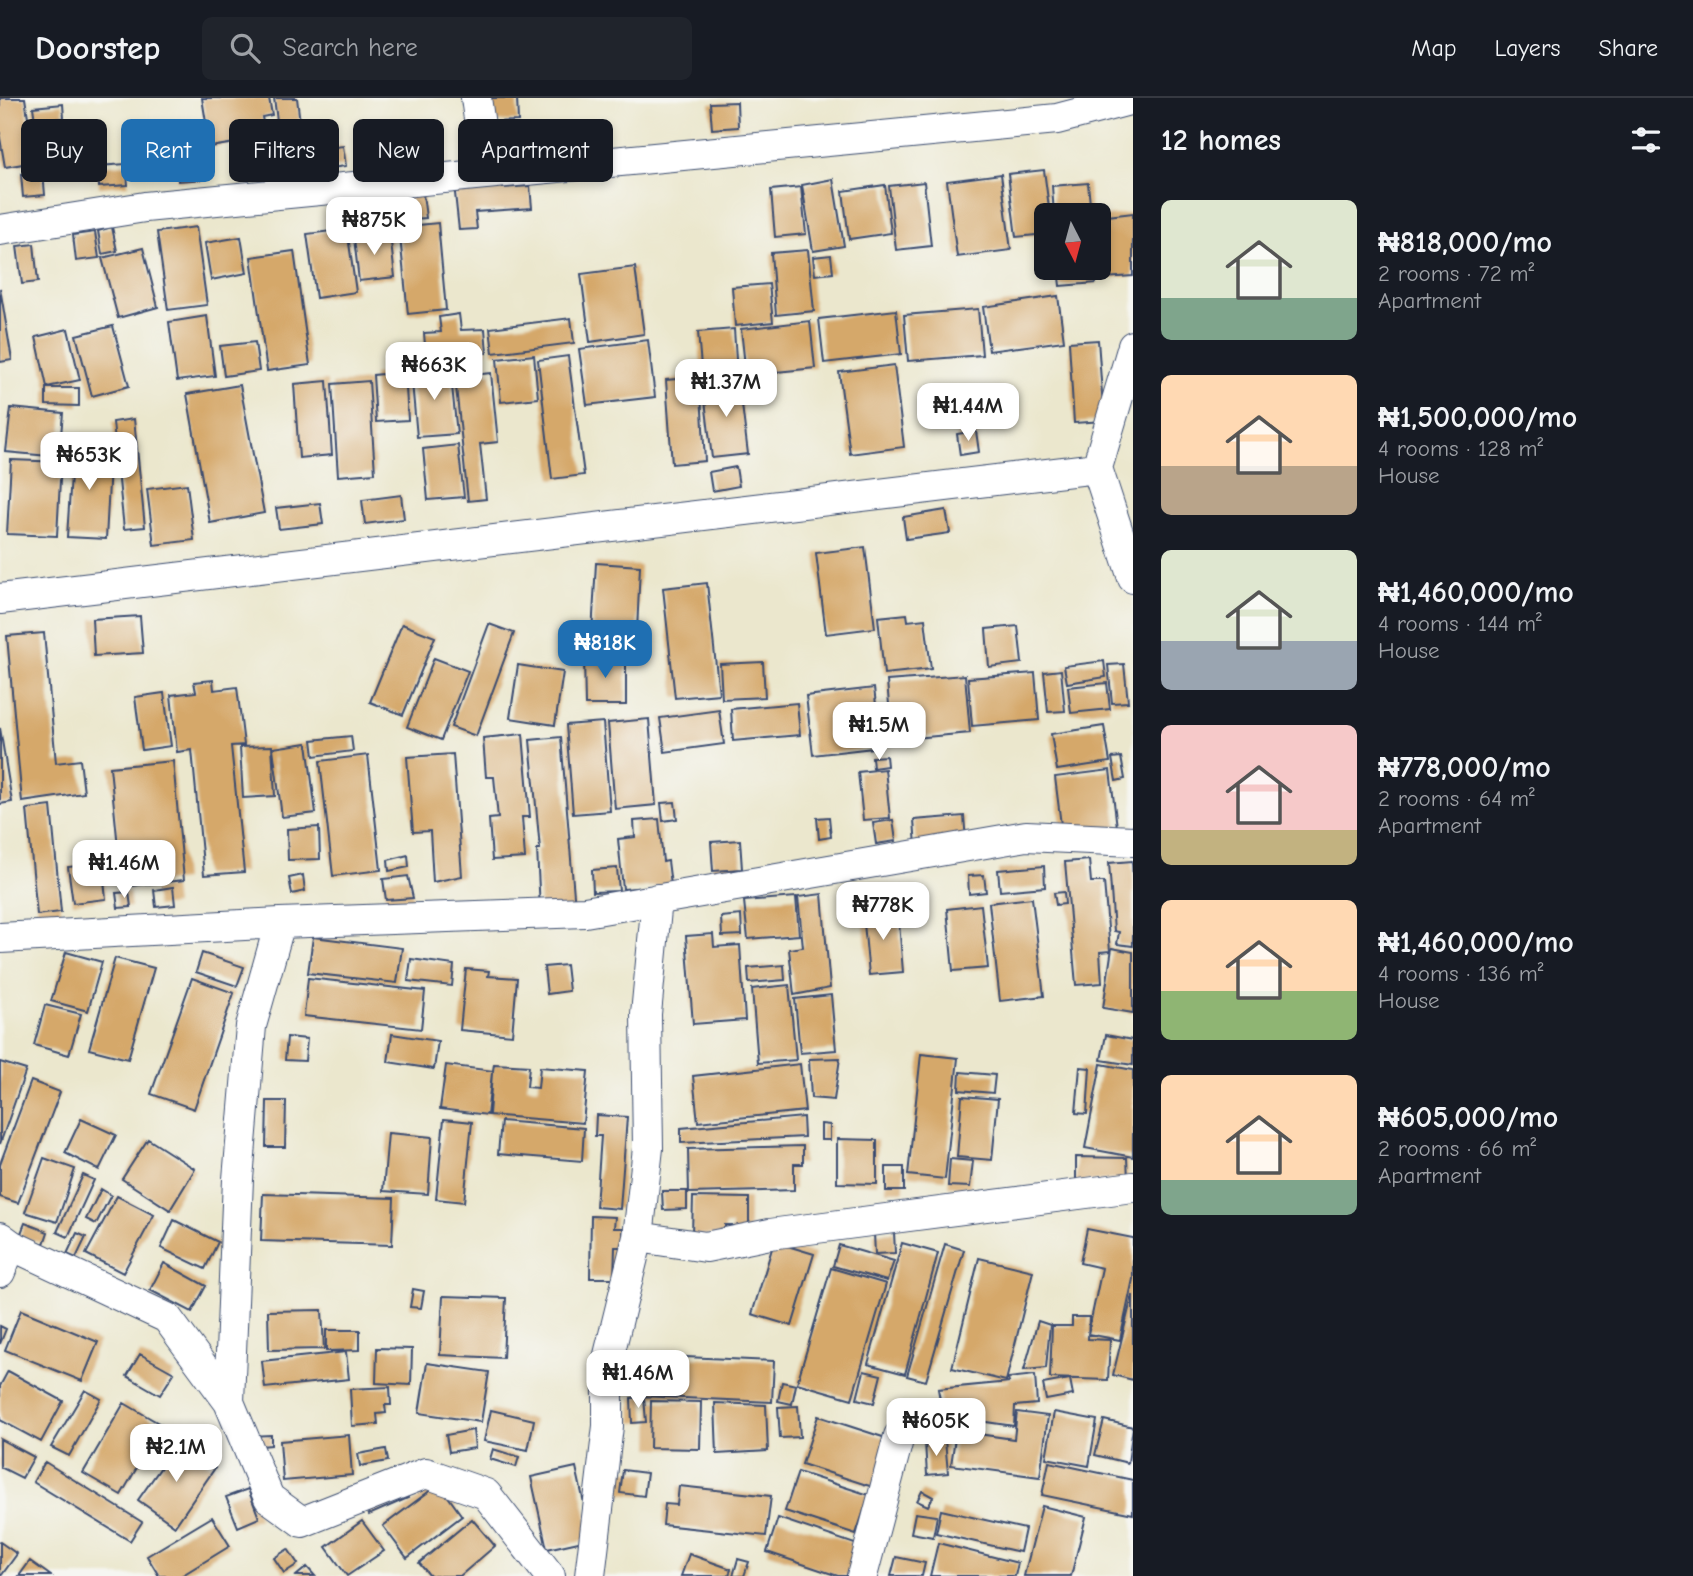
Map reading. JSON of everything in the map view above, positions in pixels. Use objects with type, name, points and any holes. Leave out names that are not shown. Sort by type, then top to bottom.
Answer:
[{"type":"street","points":[[476,98],[479,119]]},
{"type":"street","points":[[613,162],[1057,119],[1133,99]]},
{"type":"street","points":[[0,230],[145,207],[458,177]]},
{"type":"street","points":[[1133,346],[1097,468],[1133,578]]},
{"type":"street","points":[[0,599],[1097,468]]},
{"type":"street","points":[[0,937],[585,912],[1026,835],[1133,841]]},
{"type":"street","points":[[590,1576],[608,1426],[608,1359],[638,1237],[648,1148],[646,1014],[657,899]]},
{"type":"street","points":[[229,1402],[238,1179],[251,1026],[280,923]]},
{"type":"street","points":[[638,1237],[706,1247],[770,1234],[1133,1187]]},
{"type":"street","points":[[4,1252],[167,1318],[229,1402],[270,1498],[302,1522],[426,1473],[485,1494],[550,1576]]},
{"type":"street","points":[[862,1576],[899,1436]]},
{"type":"building","points":[[0,98],[25,98],[28,119],[21,119],[21,164],[5,167],[0,138]]},
{"type":"building","points":[[202,98],[269,98],[272,115],[262,119],[229,119],[229,144],[215,146],[215,119],[205,119]]},
{"type":"building","points":[[274,98],[297,98],[300,119],[277,119]]},
{"type":"building","points":[[490,98],[517,98],[518,119],[491,119]]},
{"type":"building","points":[[737,102],[738,127],[712,129],[710,103]]},
{"type":"building","points":[[63,104],[64,118],[35,119],[33,107]]},
{"type":"building","points":[[339,146],[343,146],[346,166],[339,167]]},
{"type":"building","points":[[121,164],[121,182],[128,182],[128,185],[99,187],[99,182],[107,182],[107,165]]},
{"type":"building","points":[[1044,170],[1048,203],[1034,203],[1034,235],[1016,237],[1008,174]]},
{"type":"building","points":[[1001,174],[1011,250],[957,257],[947,181]]},
{"type":"building","points":[[833,179],[844,246],[813,251],[802,185]]},
{"type":"building","points":[[22,182],[44,182],[45,195],[23,197]]},
{"type":"building","points":[[502,182],[503,188],[530,186],[532,208],[475,212],[477,229],[459,230],[454,184]]},
{"type":"building","points":[[924,182],[931,246],[896,250],[889,186]]},
{"type":"building","points":[[1088,183],[1090,203],[1053,203],[1052,186]]},
{"type":"building","points":[[885,185],[891,233],[849,239],[843,191]]},
{"type":"building","points":[[801,187],[806,234],[775,237],[771,190]]},
{"type":"building","points":[[423,194],[426,218],[413,219],[410,195]]},
{"type":"building","points":[[1133,213],[1133,276],[1111,278],[1111,216]]},
{"type":"building","points":[[438,223],[446,310],[408,314],[399,227]]},
{"type":"building","points":[[112,227],[117,251],[102,254],[98,231]]},
{"type":"building","points":[[196,227],[207,305],[168,310],[157,232]]},
{"type":"building","points":[[347,229],[356,292],[316,298],[307,234]]},
{"type":"building","points":[[95,232],[99,258],[76,261],[73,235]]},
{"type":"building","points":[[390,234],[395,277],[359,281],[354,238]]},
{"type":"building","points":[[241,237],[247,273],[211,280],[205,243]]},
{"type":"building","points":[[34,244],[38,282],[22,284],[17,246]]},
{"type":"building","points":[[143,248],[158,307],[118,318],[102,258]]},
{"type":"building","points":[[808,250],[814,311],[776,315],[771,253]]},
{"type":"building","points":[[294,251],[310,365],[267,371],[251,257]]},
{"type":"building","points":[[831,255],[833,273],[815,275],[813,257]]},
{"type":"building","points":[[635,267],[644,334],[590,342],[581,274]]},
{"type":"building","points":[[1059,280],[1096,280],[1096,283],[1060,286]]},
{"type":"building","points":[[769,284],[773,322],[735,326],[732,287]]},
{"type":"building","points":[[0,288],[12,360],[0,362]]},
{"type":"building","points":[[1058,296],[1064,341],[989,351],[983,307]]},
{"type":"building","points":[[978,309],[982,355],[908,361],[904,315]]},
{"type":"building","points":[[896,310],[901,354],[824,363],[819,319]]},
{"type":"building","points":[[459,314],[461,330],[485,329],[487,353],[426,357],[424,333],[441,332],[439,317]]},
{"type":"building","points":[[207,316],[215,376],[177,381],[169,322]]},
{"type":"building","points":[[571,318],[574,343],[493,353],[490,328]]},
{"type":"building","points":[[810,321],[815,368],[746,375],[741,329]]},
{"type":"building","points":[[113,326],[129,386],[92,396],[76,335]]},
{"type":"building","points":[[68,329],[80,380],[47,387],[36,337]]},
{"type":"building","points":[[734,329],[737,375],[702,378],[698,332]]},
{"type":"building","points":[[648,340],[655,397],[587,405],[579,349]]},
{"type":"building","points":[[1098,340],[1104,421],[1074,423],[1069,342]]},
{"type":"building","points":[[255,342],[259,371],[224,376],[220,346]]},
{"type":"building","points":[[534,355],[538,398],[501,402],[497,359]]},
{"type":"building","points":[[568,356],[584,475],[552,479],[538,360]]},
{"type":"building","points":[[894,365],[904,447],[850,454],[839,372]]},
{"type":"building","points":[[450,367],[457,434],[417,437],[411,371]]},
{"type":"building","points":[[405,372],[408,420],[376,422],[373,375]]},
{"type":"building","points":[[491,373],[498,442],[480,444],[486,499],[468,501],[455,377]]},
{"type":"building","points":[[700,377],[705,461],[672,464],[666,380]]},
{"type":"building","points":[[739,380],[748,454],[712,458],[703,384]]},
{"type":"building","points":[[327,381],[332,455],[299,458],[294,384]]},
{"type":"building","points":[[369,381],[375,473],[338,476],[332,384]]},
{"type":"building","points":[[240,385],[264,513],[210,523],[187,394]]},
{"type":"building","points":[[46,388],[79,388],[79,406],[46,405]]},
{"type":"building","points":[[11,408],[63,413],[59,457],[6,452]]},
{"type":"building","points":[[134,419],[145,527],[124,529],[113,422]]},
{"type":"building","points":[[976,431],[979,452],[960,455],[957,434]]},
{"type":"building","points":[[73,444],[111,446],[106,539],[67,537]]},
{"type":"building","points":[[458,445],[464,497],[428,500],[423,449]]},
{"type":"building","points":[[11,460],[61,462],[57,536],[7,534]]},
{"type":"building","points":[[736,467],[739,486],[712,491],[709,472]]},
{"type":"building","points":[[187,484],[194,540],[154,545],[147,489]]},
{"type":"building","points":[[401,495],[404,519],[365,524],[362,500]]},
{"type":"building","points":[[320,503],[323,524],[279,529],[276,508]]},
{"type":"building","points":[[946,510],[950,533],[906,539],[903,517]]},
{"type":"building","points":[[865,547],[875,628],[826,634],[816,553]]},
{"type":"building","points":[[596,563],[640,566],[636,653],[591,651]]},
{"type":"building","points":[[707,583],[719,694],[675,698],[663,588]]},
{"type":"building","points":[[907,614],[908,621],[925,619],[931,669],[884,674],[878,617]]},
{"type":"building","points":[[140,616],[143,653],[94,656],[92,619]]},
{"type":"building","points":[[402,624],[435,637],[403,715],[370,702]]},
{"type":"building","points":[[489,624],[514,633],[476,736],[451,727]]},
{"type":"building","points":[[1018,626],[1022,663],[989,667],[986,629]]},
{"type":"building","points":[[44,633],[56,763],[80,760],[84,793],[22,802],[7,636]]},
{"type":"building","points":[[584,656],[626,656],[626,705],[585,705]]},
{"type":"building","points":[[434,658],[468,671],[441,740],[407,727]]},
{"type":"building","points":[[1104,661],[1106,677],[1067,683],[1064,666]]},
{"type":"building","points":[[763,662],[765,697],[722,699],[720,664]]},
{"type":"building","points":[[1124,664],[1128,702],[1112,703],[1108,665]]},
{"type":"building","points":[[518,665],[563,672],[555,725],[510,718]]},
{"type":"building","points":[[1061,670],[1065,711],[1048,712],[1044,672]]},
{"type":"building","points":[[1035,673],[1039,720],[972,726],[968,678]]},
{"type":"building","points":[[965,675],[970,733],[892,740],[887,681]]},
{"type":"building","points":[[213,680],[214,690],[237,687],[244,745],[231,746],[244,872],[204,875],[192,750],[177,752],[171,695],[196,692],[194,682]]},
{"type":"building","points":[[1107,683],[1110,709],[1071,713],[1068,687]]},
{"type":"building","points":[[874,688],[881,747],[813,755],[806,696]]},
{"type":"building","points":[[164,693],[171,746],[142,750],[135,697]]},
{"type":"building","points":[[797,703],[800,735],[733,741],[731,709]]},
{"type":"building","points":[[719,710],[724,744],[665,752],[660,718]]},
{"type":"building","points":[[649,719],[656,805],[615,809],[608,723]]},
{"type":"building","points":[[603,722],[610,811],[573,814],[566,725]]},
{"type":"building","points":[[1104,726],[1110,762],[1057,770],[1051,734]]},
{"type":"building","points":[[0,728],[12,802],[0,804]]},
{"type":"building","points":[[523,734],[530,817],[522,817],[525,858],[492,860],[489,819],[498,818],[494,777],[486,777],[483,738]]},
{"type":"building","points":[[351,736],[353,751],[314,756],[312,740]]},
{"type":"building","points":[[561,737],[575,908],[540,910],[537,849],[540,849],[530,740]]},
{"type":"building","points":[[307,743],[316,813],[282,817],[273,748]]},
{"type":"building","points":[[272,746],[275,796],[243,798],[240,747]]},
{"type":"building","points":[[453,754],[462,876],[433,882],[430,831],[413,832],[407,757]]},
{"type":"building","points":[[368,755],[381,870],[333,876],[320,761]]},
{"type":"building","points":[[886,756],[887,766],[873,768],[872,757]]},
{"type":"building","points":[[1121,757],[1125,779],[1116,781],[1112,758]]},
{"type":"building","points":[[173,761],[184,880],[122,887],[110,767]]},
{"type":"building","points":[[885,769],[890,818],[863,820],[858,772]]},
{"type":"building","points":[[1110,770],[1117,827],[1062,833],[1055,777]]},
{"type":"building","points":[[675,802],[677,819],[663,821],[661,803]]},
{"type":"building","points":[[51,806],[61,912],[37,915],[27,809]]},
{"type":"building","points":[[964,816],[966,841],[916,846],[914,820]]},
{"type":"building","points":[[829,817],[831,837],[819,839],[817,818]]},
{"type":"building","points":[[659,819],[663,862],[668,861],[671,885],[623,889],[618,839],[635,837],[634,821]]},
{"type":"building","points":[[893,820],[896,841],[876,844],[873,823]]},
{"type":"building","points":[[319,827],[320,859],[288,860],[287,829]]},
{"type":"building","points":[[740,840],[742,869],[713,871],[711,842]]},
{"type":"building","points":[[408,855],[409,867],[389,871],[388,860]]},
{"type":"building","points":[[1089,860],[1091,882],[1104,882],[1110,951],[1100,952],[1102,983],[1076,985],[1065,862]]},
{"type":"building","points":[[1132,861],[1133,946],[1117,944],[1119,932],[1114,931],[1109,863]]},
{"type":"building","points":[[102,863],[106,899],[73,903],[68,867]]},
{"type":"building","points":[[1044,866],[1045,887],[1000,891],[998,870]]},
{"type":"building","points":[[617,868],[619,891],[593,892],[592,870]]},
{"type":"building","points":[[303,875],[305,891],[292,894],[289,878]]},
{"type":"building","points":[[984,875],[986,892],[969,894],[968,876]]},
{"type":"building","points":[[408,876],[413,898],[386,900],[383,879]]},
{"type":"building","points":[[173,887],[175,905],[156,907],[154,890]]},
{"type":"building","points":[[129,892],[131,907],[118,908],[116,893]]},
{"type":"building","points":[[1064,892],[1065,904],[1056,905],[1054,893]]},
{"type":"building","points":[[822,894],[830,988],[794,995],[789,949],[803,947],[798,897]]},
{"type":"building","points":[[796,897],[799,935],[748,939],[744,901]]},
{"type":"building","points":[[1032,898],[1044,996],[1000,1001],[989,903]]},
{"type":"building","points":[[981,905],[988,968],[953,971],[947,909]]},
{"type":"building","points":[[898,910],[903,972],[869,975],[863,913]]},
{"type":"building","points":[[741,915],[742,935],[722,936],[721,917]]},
{"type":"building","points":[[713,934],[714,947],[740,945],[745,1020],[693,1024],[686,936]]},
{"type":"building","points":[[313,937],[402,948],[397,983],[308,973]]},
{"type":"building","points":[[1112,948],[1133,952],[1133,1013],[1103,1008]]},
{"type":"building","points":[[66,952],[102,962],[88,1011],[51,1001]]},
{"type":"building","points":[[202,953],[244,967],[237,986],[196,972]]},
{"type":"building","points":[[115,958],[154,968],[128,1059],[89,1049]]},
{"type":"building","points":[[411,959],[454,965],[452,986],[408,981]]},
{"type":"building","points":[[566,965],[569,991],[547,994],[544,967]]},
{"type":"building","points":[[784,965],[785,980],[749,983],[748,968]]},
{"type":"building","points":[[466,969],[489,971],[488,976],[517,978],[512,1035],[460,1030]]},
{"type":"building","points":[[192,978],[234,993],[194,1109],[151,1094]]},
{"type":"building","points":[[308,978],[425,991],[421,1029],[304,1016]]},
{"type":"building","points":[[789,985],[796,1060],[758,1063],[752,989]]},
{"type":"building","points":[[831,995],[836,1050],[800,1053],[795,999]]},
{"type":"building","points":[[45,1005],[81,1014],[69,1055],[34,1045]]},
{"type":"building","points":[[392,1034],[438,1041],[434,1069],[388,1062]]},
{"type":"building","points":[[1106,1035],[1133,1040],[1133,1065],[1101,1060]]},
{"type":"building","points":[[287,1037],[307,1039],[305,1061],[285,1060]]},
{"type":"building","points":[[921,1054],[958,1058],[945,1179],[908,1175]]},
{"type":"building","points":[[840,1058],[834,1100],[811,1098],[809,1059]]},
{"type":"building","points":[[0,1062],[26,1070],[0,1144]]},
{"type":"building","points":[[494,1064],[529,1066],[527,1087],[538,1088],[540,1067],[588,1071],[583,1123],[489,1115],[492,1073],[487,1115],[440,1109],[446,1065],[493,1071]]},
{"type":"building","points":[[800,1064],[805,1111],[698,1122],[693,1076]]},
{"type":"building","points":[[1101,1064],[1133,1070],[1133,1157],[1085,1148]]},
{"type":"building","points":[[1080,1067],[1090,1068],[1087,1114],[1076,1113]]},
{"type":"building","points":[[960,1072],[995,1075],[993,1093],[959,1090]]},
{"type":"building","points":[[31,1081],[60,1092],[18,1203],[0,1197],[0,1164]]},
{"type":"building","points":[[962,1096],[998,1099],[992,1160],[957,1157]]},
{"type":"building","points":[[267,1101],[286,1101],[285,1147],[266,1147]]},
{"type":"building","points":[[596,1115],[627,1117],[620,1209],[596,1207],[601,1136],[595,1136]]},
{"type":"building","points":[[803,1117],[804,1137],[681,1143],[681,1128]]},
{"type":"building","points":[[81,1119],[116,1135],[99,1170],[65,1153]]},
{"type":"building","points":[[444,1119],[472,1122],[464,1202],[436,1199]]},
{"type":"building","points":[[501,1121],[584,1128],[582,1161],[498,1154]]},
{"type":"building","points":[[821,1124],[830,1125],[830,1140],[821,1140]]},
{"type":"building","points":[[388,1133],[432,1137],[428,1194],[383,1191]]},
{"type":"building","points":[[148,1139],[195,1169],[170,1210],[122,1179]]},
{"type":"building","points":[[837,1139],[877,1140],[877,1184],[837,1183]]},
{"type":"building","points":[[803,1146],[803,1164],[794,1164],[794,1190],[689,1193],[688,1149]]},
{"type":"building","points":[[1076,1157],[1127,1158],[1128,1179],[1076,1182]]},
{"type":"building","points":[[44,1158],[75,1169],[57,1222],[25,1212]]},
{"type":"building","points":[[950,1159],[973,1161],[970,1187],[948,1186]]},
{"type":"building","points":[[886,1167],[904,1167],[904,1191],[886,1191]]},
{"type":"building","points":[[83,1175],[94,1180],[68,1237],[57,1232]]},
{"type":"building","points":[[101,1189],[111,1195],[96,1224],[86,1219]]},
{"type":"building","points":[[662,1191],[687,1191],[687,1209],[663,1210]]},
{"type":"building","points":[[263,1194],[394,1198],[392,1245],[261,1241]]},
{"type":"building","points":[[117,1196],[154,1215],[123,1273],[86,1254]]},
{"type":"building","points":[[693,1197],[749,1198],[749,1236],[731,1236],[732,1225],[725,1225],[725,1235],[692,1235]]},
{"type":"building","points":[[591,1216],[615,1217],[614,1228],[623,1228],[623,1247],[615,1247],[614,1278],[590,1278]]},
{"type":"building","points":[[174,1220],[218,1242],[205,1269],[161,1248]]},
{"type":"building","points":[[25,1223],[48,1232],[44,1244],[20,1236]]},
{"type":"building","points":[[1087,1229],[1133,1238],[1133,1279],[1120,1340],[1088,1334],[1102,1268],[1080,1263]]},
{"type":"building","points":[[894,1232],[895,1253],[875,1254],[874,1233]]},
{"type":"building","points":[[77,1233],[86,1237],[76,1258],[67,1254]]},
{"type":"building","points":[[774,1242],[814,1254],[792,1326],[752,1314]]},
{"type":"building","points":[[902,1243],[938,1253],[905,1374],[868,1364]]},
{"type":"building","points":[[945,1244],[964,1250],[926,1381],[907,1376]]},
{"type":"building","points":[[839,1245],[894,1261],[887,1281],[833,1266]]},
{"type":"building","points":[[979,1258],[1033,1271],[1006,1381],[952,1368]]},
{"type":"building","points":[[164,1263],[206,1286],[192,1312],[150,1290]]},
{"type":"building","points":[[831,1268],[886,1284],[852,1399],[797,1383]]},
{"type":"building","points":[[413,1289],[424,1291],[421,1308],[410,1307]]},
{"type":"building","points":[[443,1296],[506,1298],[503,1358],[440,1355]]},
{"type":"building","points":[[1133,1296],[1133,1380],[1113,1375]]},
{"type":"building","points":[[21,1310],[98,1342],[82,1381],[5,1350]]},
{"type":"building","points":[[322,1310],[324,1349],[269,1350],[268,1311]]},
{"type":"building","points":[[1072,1317],[1089,1317],[1088,1339],[1110,1340],[1108,1380],[1050,1378],[1052,1326],[1072,1326]]},
{"type":"building","points":[[1038,1321],[1050,1325],[1046,1368],[1024,1370]]},
{"type":"building","points":[[0,1326],[6,1329],[0,1344]]},
{"type":"building","points":[[326,1330],[360,1330],[360,1350],[326,1351]]},
{"type":"building","points":[[377,1348],[412,1349],[411,1385],[376,1383]]},
{"type":"building","points":[[346,1352],[349,1379],[265,1388],[262,1361]]},
{"type":"building","points":[[140,1354],[174,1373],[160,1395],[127,1376]]},
{"type":"building","points":[[642,1355],[774,1361],[772,1402],[640,1396]]},
{"type":"building","points":[[427,1363],[489,1372],[481,1422],[419,1413]]},
{"type":"building","points":[[8,1371],[63,1401],[41,1442],[0,1420],[0,1386]]},
{"type":"building","points":[[864,1371],[881,1375],[874,1403],[857,1399]]},
{"type":"building","points":[[1035,1375],[1037,1404],[1015,1406],[1014,1426],[959,1418],[957,1407],[941,1405],[938,1389],[1009,1382],[1008,1378]]},
{"type":"building","points":[[1070,1379],[1073,1395],[1046,1400],[1043,1384]]},
{"type":"building","points":[[782,1382],[796,1385],[792,1404],[778,1401]]},
{"type":"building","points":[[390,1387],[391,1405],[385,1405],[386,1413],[377,1414],[378,1424],[352,1426],[350,1389]]},
{"type":"building","points":[[85,1390],[101,1399],[69,1456],[51,1447]]},
{"type":"building","points":[[644,1397],[646,1422],[632,1423],[631,1398]]},
{"type":"building","points":[[651,1401],[701,1402],[700,1449],[650,1448]]},
{"type":"building","points":[[124,1403],[162,1425],[121,1495],[83,1473]]},
{"type":"building","points":[[715,1403],[766,1405],[768,1451],[717,1454]]},
{"type":"building","points":[[798,1406],[800,1437],[780,1438],[778,1407]]},
{"type":"building","points":[[491,1410],[534,1420],[528,1450],[484,1441]]},
{"type":"building","points":[[1017,1412],[1048,1416],[1040,1477],[951,1465],[956,1431],[1014,1439]]},
{"type":"building","points":[[1054,1412],[1097,1420],[1089,1466],[1046,1458]]},
{"type":"building","points":[[818,1416],[895,1441],[879,1489],[802,1464]]},
{"type":"building","points":[[1104,1420],[1133,1427],[1128,1463],[1095,1455]]},
{"type":"building","points":[[473,1430],[475,1448],[449,1452],[446,1435]]},
{"type":"building","points":[[271,1435],[271,1445],[250,1447],[249,1436]]},
{"type":"building","points":[[349,1435],[352,1475],[283,1481],[280,1441]]},
{"type":"building","points":[[0,1439],[34,1457],[22,1478],[0,1467]]},
{"type":"building","points":[[945,1440],[948,1473],[927,1475],[925,1442]]},
{"type":"building","points":[[178,1443],[215,1468],[175,1526],[138,1500]]},
{"type":"building","points":[[386,1449],[388,1461],[360,1466],[358,1454]]},
{"type":"building","points":[[493,1449],[519,1457],[516,1467],[490,1459]]},
{"type":"building","points":[[45,1462],[142,1522],[130,1541],[33,1482]]},
{"type":"building","points":[[1049,1462],[1133,1480],[1133,1514],[1042,1495]]},
{"type":"building","points":[[576,1467],[592,1539],[547,1549],[531,1477]]},
{"type":"building","points":[[623,1470],[647,1473],[644,1496],[620,1493]]},
{"type":"building","points":[[798,1472],[869,1495],[856,1534],[785,1511]]},
{"type":"building","points":[[402,1484],[408,1498],[369,1515],[364,1502]]},
{"type":"building","points":[[439,1484],[462,1516],[407,1558],[383,1526]]},
{"type":"building","points":[[679,1486],[771,1496],[766,1536],[663,1525],[665,1504],[677,1505]]},
{"type":"building","points":[[248,1489],[259,1518],[238,1527],[226,1497]]},
{"type":"building","points":[[922,1491],[933,1497],[928,1506],[917,1501]]},
{"type":"building","points":[[1042,1506],[1086,1517],[1071,1576],[1024,1576]]},
{"type":"building","points":[[941,1510],[1025,1529],[1020,1552],[936,1533]]},
{"type":"building","points":[[915,1513],[937,1516],[933,1537],[911,1533]]},
{"type":"building","points":[[212,1517],[230,1546],[181,1576],[159,1576],[147,1556]]},
{"type":"building","points":[[778,1518],[858,1545],[847,1576],[838,1576],[767,1552]]},
{"type":"building","points":[[472,1519],[495,1546],[460,1576],[430,1576],[419,1563]]},
{"type":"building","points":[[362,1521],[384,1551],[347,1576],[326,1547]]},
{"type":"building","points":[[0,1542],[17,1554],[1,1576],[0,1576]]},
{"type":"building","points":[[938,1543],[1018,1563],[1015,1576],[930,1576]]},
{"type":"building","points":[[288,1549],[298,1564],[284,1573],[274,1558]]},
{"type":"building","points":[[689,1554],[731,1569],[729,1576],[681,1576]]},
{"type":"building","points":[[896,1557],[925,1563],[922,1576],[891,1576]]},
{"type":"building","points":[[738,1559],[749,1562],[744,1576],[733,1576]]},
{"type":"building","points":[[30,1561],[51,1576],[19,1576]]},
{"type":"building","points":[[307,1567],[315,1576],[296,1576]]}]
